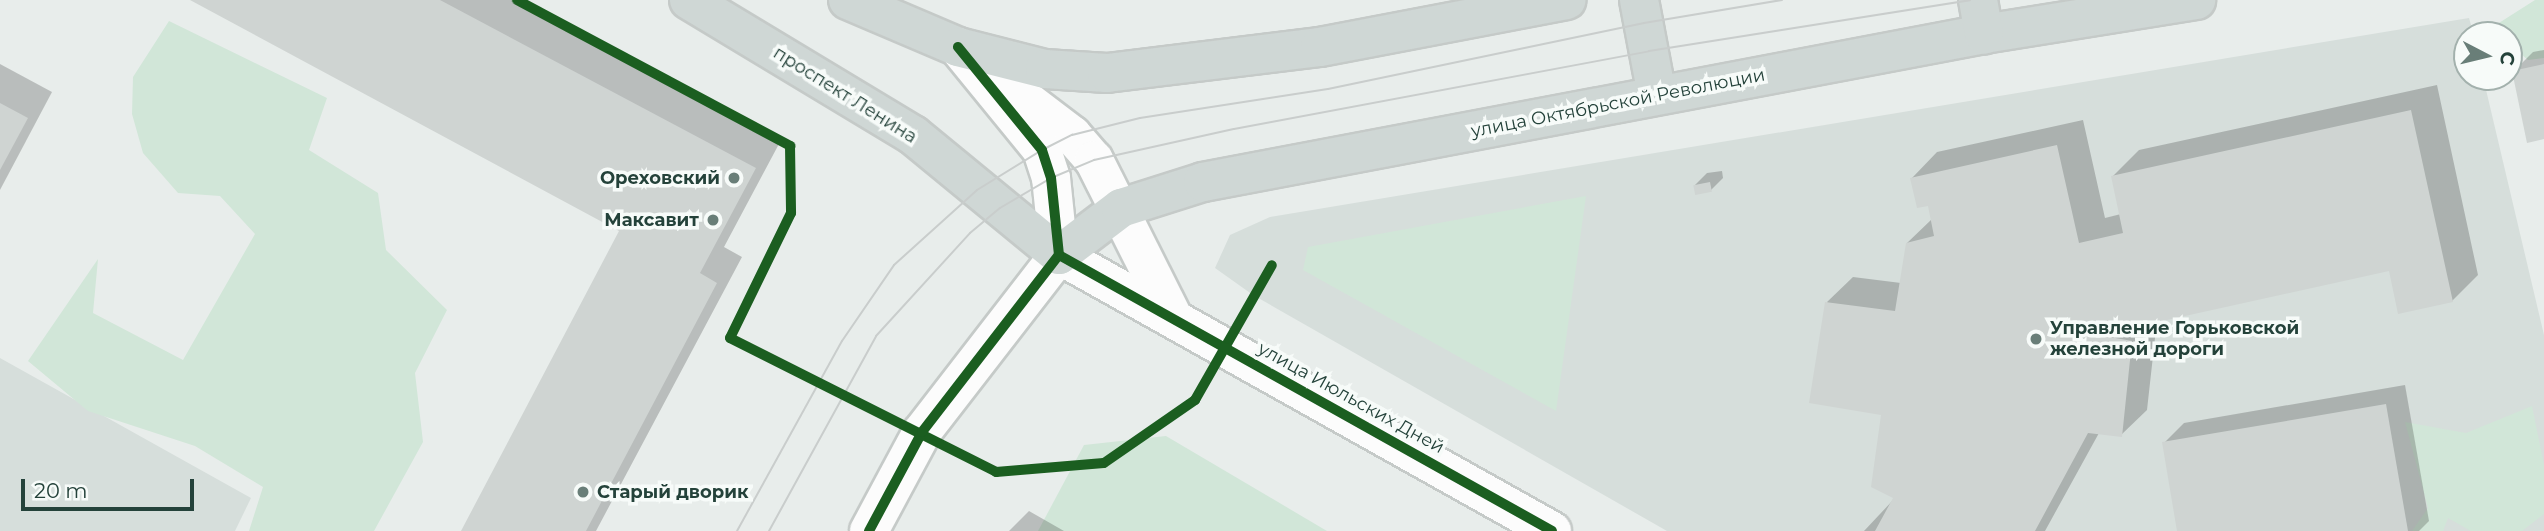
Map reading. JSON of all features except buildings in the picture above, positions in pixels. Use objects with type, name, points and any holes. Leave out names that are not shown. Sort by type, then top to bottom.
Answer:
[{"type":"main road","name":"проспект Ленина","points":[[689,0],[913,135],[1059,255]]},
{"type":"main road","points":[[848,0],[958,47],[1045,69],[1134,71],[1320,47],[1567,0]]},
{"type":"main road","points":[[1639,0],[1657,95]]},
{"type":"main road","name":"улица Октябрьской Революции","points":[[1059,255],[1121,208],[1203,182],[1657,95],[1981,17],[2196,0]]},
{"type":"street","points":[[958,47],[1042,150],[1051,178],[1059,255]]},
{"type":"street","points":[[958,47],[1072,135],[1094,160],[1121,208],[1172,315]]},
{"type":"street","name":"улица Июльских Дней","points":[[1059,255],[1172,315],[1552,531]]},
{"type":"street","name":"улица Октябрьской Революции","points":[[869,531],[922,432],[1059,255]]},
{"type":"shaded area","points":[[2469,18],[2470,21],[2453,21],[2453,91],[2486,91],[2544,335],[2544,531],[1667,531],[1253,295],[1215,268],[1230,235],[1270,217]]},
{"type":"shaded area","points":[[0,358],[251,498],[235,531],[0,531]]},
{"type":"green space","points":[[2535,0],[2544,0],[2544,58],[2528,60],[2523,56],[2523,21],[2502,21]]},
{"type":"green space","points":[[169,21],[327,98],[309,150],[378,193],[386,250],[447,310],[415,373],[423,442],[374,531],[249,531],[263,487],[195,446],[88,411],[28,361],[98,259],[93,313],[183,360],[255,234],[220,196],[178,193],[143,153],[132,114],[133,77]]},
{"type":"green space","points":[[1586,196],[1556,411],[1303,270],[1308,247]]},
{"type":"green space","points":[[2532,406],[2544,465],[2544,514],[2522,531],[2471,531],[2448,518],[2443,531],[2412,531],[2428,508],[2405,422],[2466,433]]},
{"type":"green space","points":[[1166,436],[1327,531],[1038,531],[1084,445]]},
{"type":"tram line","points":[[737,531],[842,341],[894,265],[977,190],[1042,150],[1072,135],[1140,118],[1328,89],[1644,23],[1782,0]]},
{"type":"tram line","points":[[769,531],[876,336],[970,233],[1000,208],[1051,178],[1094,160],[1234,129],[1649,51],[1970,0]]},
{"type":"cycle path","points":[[517,0],[790,146],[791,213],[730,338],[996,472],[1104,463],[1195,400],[1272,265]]},
{"type":"cycle path","points":[[869,531],[922,432],[1059,255],[1051,178],[1042,150],[958,47]]},
{"type":"cycle path","points":[[1059,255],[1552,531]]},
{"type":"place","name":"Ореховский","points":[[734,178]]},
{"type":"place","name":"Максавит","points":[[713,220]]},
{"type":"place","name":"Управление Горьковской железной дороги","points":[[2036,339]]},
{"type":"place","name":"Старый дворик","points":[[583,492]]}]
